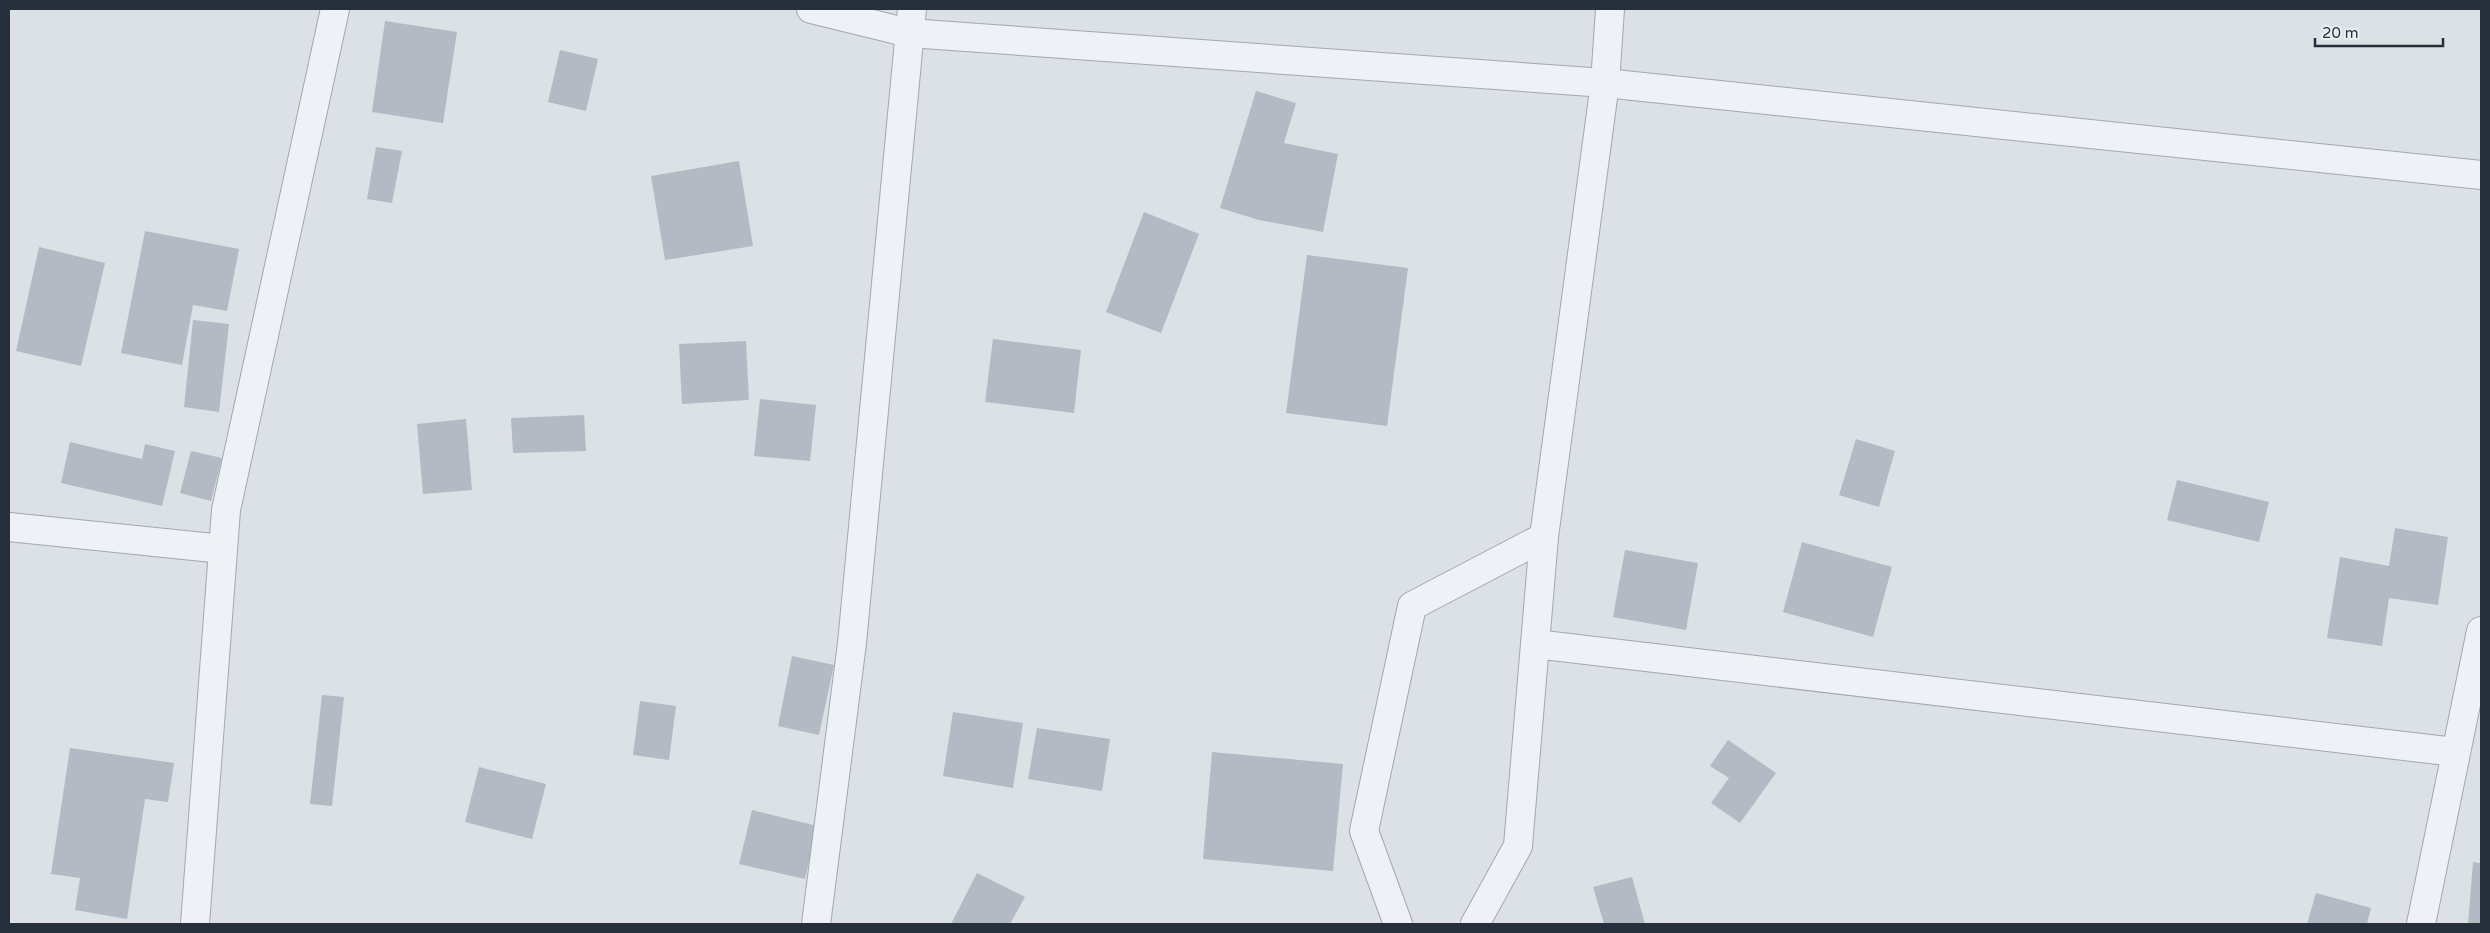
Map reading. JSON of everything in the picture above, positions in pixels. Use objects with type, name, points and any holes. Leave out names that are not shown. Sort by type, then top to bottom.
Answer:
[{"type":"street","points":[[194,924],[226,510],[335,9]]},
{"type":"street","points":[[811,9],[910,21],[1605,83],[2481,176]]},
{"type":"street","points":[[1475,924],[1518,846],[1544,537],[1605,83],[1610,9]]},
{"type":"street","points":[[815,924],[852,643],[910,21]]},
{"type":"street","points":[[9,527],[223,549]]},
{"type":"street","points":[[1398,924],[1364,831],[1412,606],[1544,537]]},
{"type":"street","points":[[2422,924],[2455,752],[2481,631]]},
{"type":"street","points":[[1535,644],[2455,752]]},
{"type":"building","points":[[385,21],[457,32],[443,123],[372,112]]},
{"type":"building","points":[[560,50],[598,59],[586,111],[548,102]]},
{"type":"building","points":[[1256,91],[1296,103],[1284,143],[1338,154],[1323,232],[1259,220],[1220,208]]},
{"type":"building","points":[[376,147],[402,151],[392,203],[367,199]]},
{"type":"building","points":[[739,161],[753,246],[665,260],[651,176]]},
{"type":"building","points":[[1144,212],[1199,234],[1161,333],[1106,312]]},
{"type":"building","points":[[145,231],[239,249],[227,311],[193,305],[182,365],[121,353]]},
{"type":"building","points":[[39,247],[105,263],[81,366],[16,351]]},
{"type":"building","points":[[1307,255],[1408,268],[1387,426],[1286,413]]},
{"type":"building","points":[[193,320],[229,324],[219,412],[184,407]]},
{"type":"building","points":[[993,339],[1081,350],[1074,413],[985,402]]},
{"type":"building","points":[[746,341],[749,400],[682,404],[679,344]]},
{"type":"building","points":[[760,399],[816,405],[810,461],[754,456]]},
{"type":"building","points":[[584,415],[586,451],[513,453],[511,418]]},
{"type":"building","points":[[466,419],[472,490],[423,494],[417,424]]},
{"type":"building","points":[[1856,439],[1895,451],[1879,507],[1839,495]]},
{"type":"building","points":[[70,442],[142,459],[145,444],[175,451],[162,506],[61,483]]},
{"type":"building","points":[[191,451],[222,458],[211,501],[180,493]]},
{"type":"building","points":[[2177,480],[2269,502],[2259,542],[2167,520]]},
{"type":"building","points":[[2395,528],[2448,537],[2438,605],[2389,598],[2382,646],[2327,638],[2340,557],[2389,566]]},
{"type":"building","points":[[1802,542],[1892,567],[1873,637],[1783,612]]},
{"type":"building","points":[[1625,550],[1698,563],[1686,630],[1613,617]]},
{"type":"building","points":[[792,656],[834,665],[819,735],[778,726]]},
{"type":"building","points":[[322,695],[344,697],[332,806],[310,804]]},
{"type":"building","points":[[640,701],[676,706],[669,760],[633,755]]},
{"type":"building","points":[[953,712],[1023,723],[1013,788],[943,776]]},
{"type":"building","points":[[1037,728],[1110,739],[1102,791],[1028,779]]},
{"type":"building","points":[[1728,740],[1776,773],[1740,823],[1711,803],[1729,778],[1710,766]]},
{"type":"building","points":[[70,748],[174,763],[168,802],[145,799],[127,919],[75,910],[80,878],[51,874]]},
{"type":"building","points":[[1212,752],[1343,764],[1333,871],[1203,859]]},
{"type":"building","points":[[479,767],[546,784],[532,839],[465,822]]},
{"type":"building","points":[[752,810],[817,826],[805,879],[739,864]]},
{"type":"building","points":[[2473,862],[2481,863],[2481,924],[2468,924]]},
{"type":"building","points":[[977,873],[1025,897],[1010,924],[951,924]]},
{"type":"building","points":[[1632,877],[1645,924],[1604,924],[1593,887]]},
{"type":"building","points":[[2316,893],[2371,908],[2367,924],[2307,924]]}]
